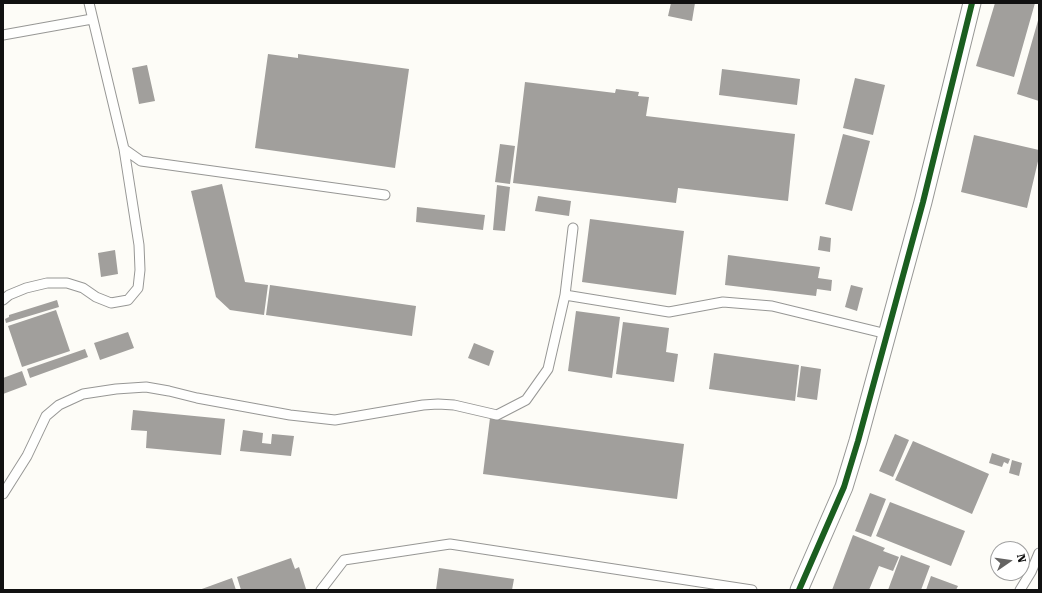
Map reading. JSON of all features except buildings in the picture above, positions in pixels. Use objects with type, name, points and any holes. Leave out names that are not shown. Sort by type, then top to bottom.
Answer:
[{"type":"street","points":[[799,590],[844,487],[858,441],[923,202],[972,3]]},
{"type":"lane","points":[[3,300],[9,295],[26,288],[47,284],[67,283],[83,288],[96,297],[111,303],[128,300],[138,288],[140,270],[139,245],[124,149],[89,3]]},
{"type":"lane","points":[[3,35],[92,19]]},
{"type":"lane","points":[[124,149],[140,162],[385,195]]},
{"type":"lane","points":[[3,494],[27,456],[46,416],[59,405],[83,394],[116,389],[146,387],[290,415],[335,420],[423,405],[438,404],[454,405],[497,414],[526,400],[548,369],[565,295],[573,228]]},
{"type":"lane","points":[[565,295],[669,312],[723,302],[772,306],[887,334]]},
{"type":"lane","points":[[321,590],[344,560],[450,544],[752,590]]},
{"type":"lane","points":[[1020,590],[1031,572],[1039,553]]},
{"type":"cycle path","points":[[799,590],[844,487],[858,441],[923,202],[972,3]]}]
